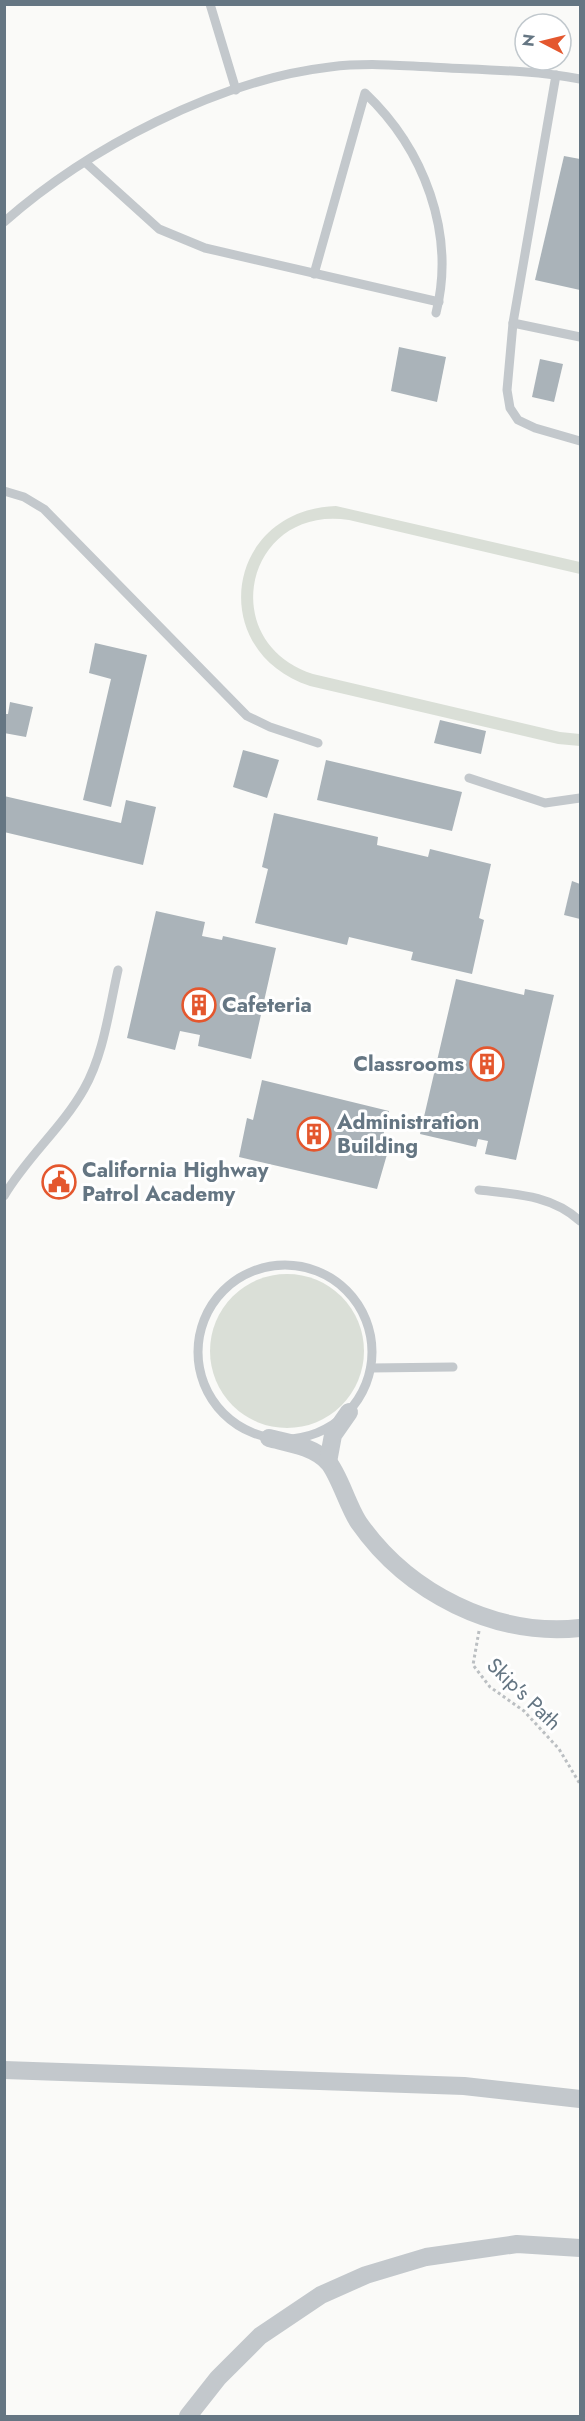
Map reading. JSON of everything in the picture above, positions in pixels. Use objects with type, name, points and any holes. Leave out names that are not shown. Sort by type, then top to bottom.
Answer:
[{"type":"street","points":[[328,1462],[333,1435],[349,1412]]},
{"type":"street","points":[[269,1438],[308,1448],[328,1462],[359,1523],[387,1556],[417,1582],[458,1607],[481,1617],[506,1623],[561,1630],[580,1628]]},
{"type":"street","points":[[4,2070],[464,2086],[580,2099]]},
{"type":"street","points":[[188,2416],[218,2378],[260,2336],[321,2295],[366,2275],[426,2257],[517,2244],[580,2248]]},
{"type":"lane","points":[[210,4],[236,90]]},
{"type":"lane","points":[[4,222],[65,174],[143,128],[236,90],[330,67],[422,66],[556,75],[580,79]]},
{"type":"lane","points":[[556,75],[513,323],[507,390],[510,408],[518,420],[535,428],[580,441]]},
{"type":"lane","points":[[314,274],[365,93],[387,114],[414,157],[431,192],[439,225],[443,263],[436,313]]},
{"type":"lane","points":[[86,163],[144,217],[175,238],[205,248],[439,302]]},
{"type":"lane","points":[[513,323],[580,337]]},
{"type":"lane","points":[[4,491],[24,497],[44,509],[247,716],[270,728],[318,743]]},
{"type":"lane","points":[[469,778],[545,802],[580,798]]},
{"type":"lane","points":[[4,1196],[22,1167],[73,1107],[85,1087],[99,1053],[118,970]]},
{"type":"lane","points":[[478,1190],[535,1197],[562,1208],[580,1221]]},
{"type":"lane","points":[[282,1264],[305,1267],[327,1275],[351,1294],[361,1307],[372,1336],[371,1368],[363,1391],[349,1412],[332,1426],[312,1435],[291,1440],[269,1438],[242,1428],[230,1420],[211,1398],[200,1372],[199,1343],[207,1314],[225,1288],[237,1279],[266,1266],[282,1264]]},
{"type":"lane","points":[[371,1368],[453,1367]]},
{"type":"path","name":"Skip's Path","points":[[481,1617],[473,1665],[490,1687],[524,1711],[559,1749],[580,1784]]},
{"type":"shaded area","points":[[336,506],[580,562],[580,574],[349,520],[314,521],[286,533],[266,553],[255,579],[254,607],[262,634],[282,658],[313,674],[560,732],[580,734],[580,746],[558,744],[310,686],[276,668],[254,644],[243,615],[242,584],[251,555],[270,531],[299,513]]},
{"type":"shaded area","points":[[287,1274],[316,1280],[330,1287],[341,1297],[351,1308],[358,1322],[364,1351],[358,1380],[351,1394],[341,1405],[330,1415],[316,1422],[287,1428],[258,1422],[244,1415],[233,1405],[223,1394],[216,1380],[210,1351],[216,1322],[223,1308],[233,1297],[244,1287],[258,1280]]},
{"type":"building","points":[[564,156],[580,159],[580,290],[535,280]]},
{"type":"building","points":[[399,347],[446,357],[437,402],[391,391]]},
{"type":"building","points":[[540,359],[563,364],[554,402],[532,397]]},
{"type":"building","points":[[95,643],[147,655],[111,807],[83,800],[111,679],[89,673]]},
{"type":"building","points":[[10,702],[33,707],[26,737],[4,733],[4,714],[8,714]]},
{"type":"building","points":[[440,720],[486,731],[481,754],[434,743]]},
{"type":"building","points":[[243,750],[279,760],[267,798],[233,787]]},
{"type":"building","points":[[326,760],[462,792],[452,831],[317,800]]},
{"type":"building","points":[[4,796],[121,823],[126,800],[156,807],[143,865],[4,832]]},
{"type":"building","points":[[274,813],[378,837],[377,845],[428,857],[430,849],[491,864],[479,918],[484,920],[472,974],[411,960],[413,952],[349,937],[347,945],[255,923],[268,869],[262,867]]},
{"type":"building","points":[[572,881],[580,884],[580,919],[564,915]]},
{"type":"building","name":"Cafeteria","points":[[156,911],[205,922],[202,936],[222,940],[223,936],[276,948],[251,1059],[198,1046],[200,1035],[180,1031],[175,1050],[127,1038]]},
{"type":"building","name":"Classrooms","points":[[456,979],[524,995],[525,989],[554,995],[516,1160],[485,1154],[488,1141],[478,1139],[476,1147],[420,1134]]},
{"type":"building","name":"Administration Building","points":[[262,1080],[389,1111],[380,1149],[388,1151],[377,1189],[239,1157],[247,1118],[253,1120]]},
{"type":"place","name":"Cafeteria","points":[[199,1005]]},
{"type":"place","name":"Classrooms","points":[[487,1064]]},
{"type":"place","name":"Administration Building","points":[[314,1134]]},
{"type":"place","name":"California Highway Patrol Academy","points":[[59,1182]]}]
